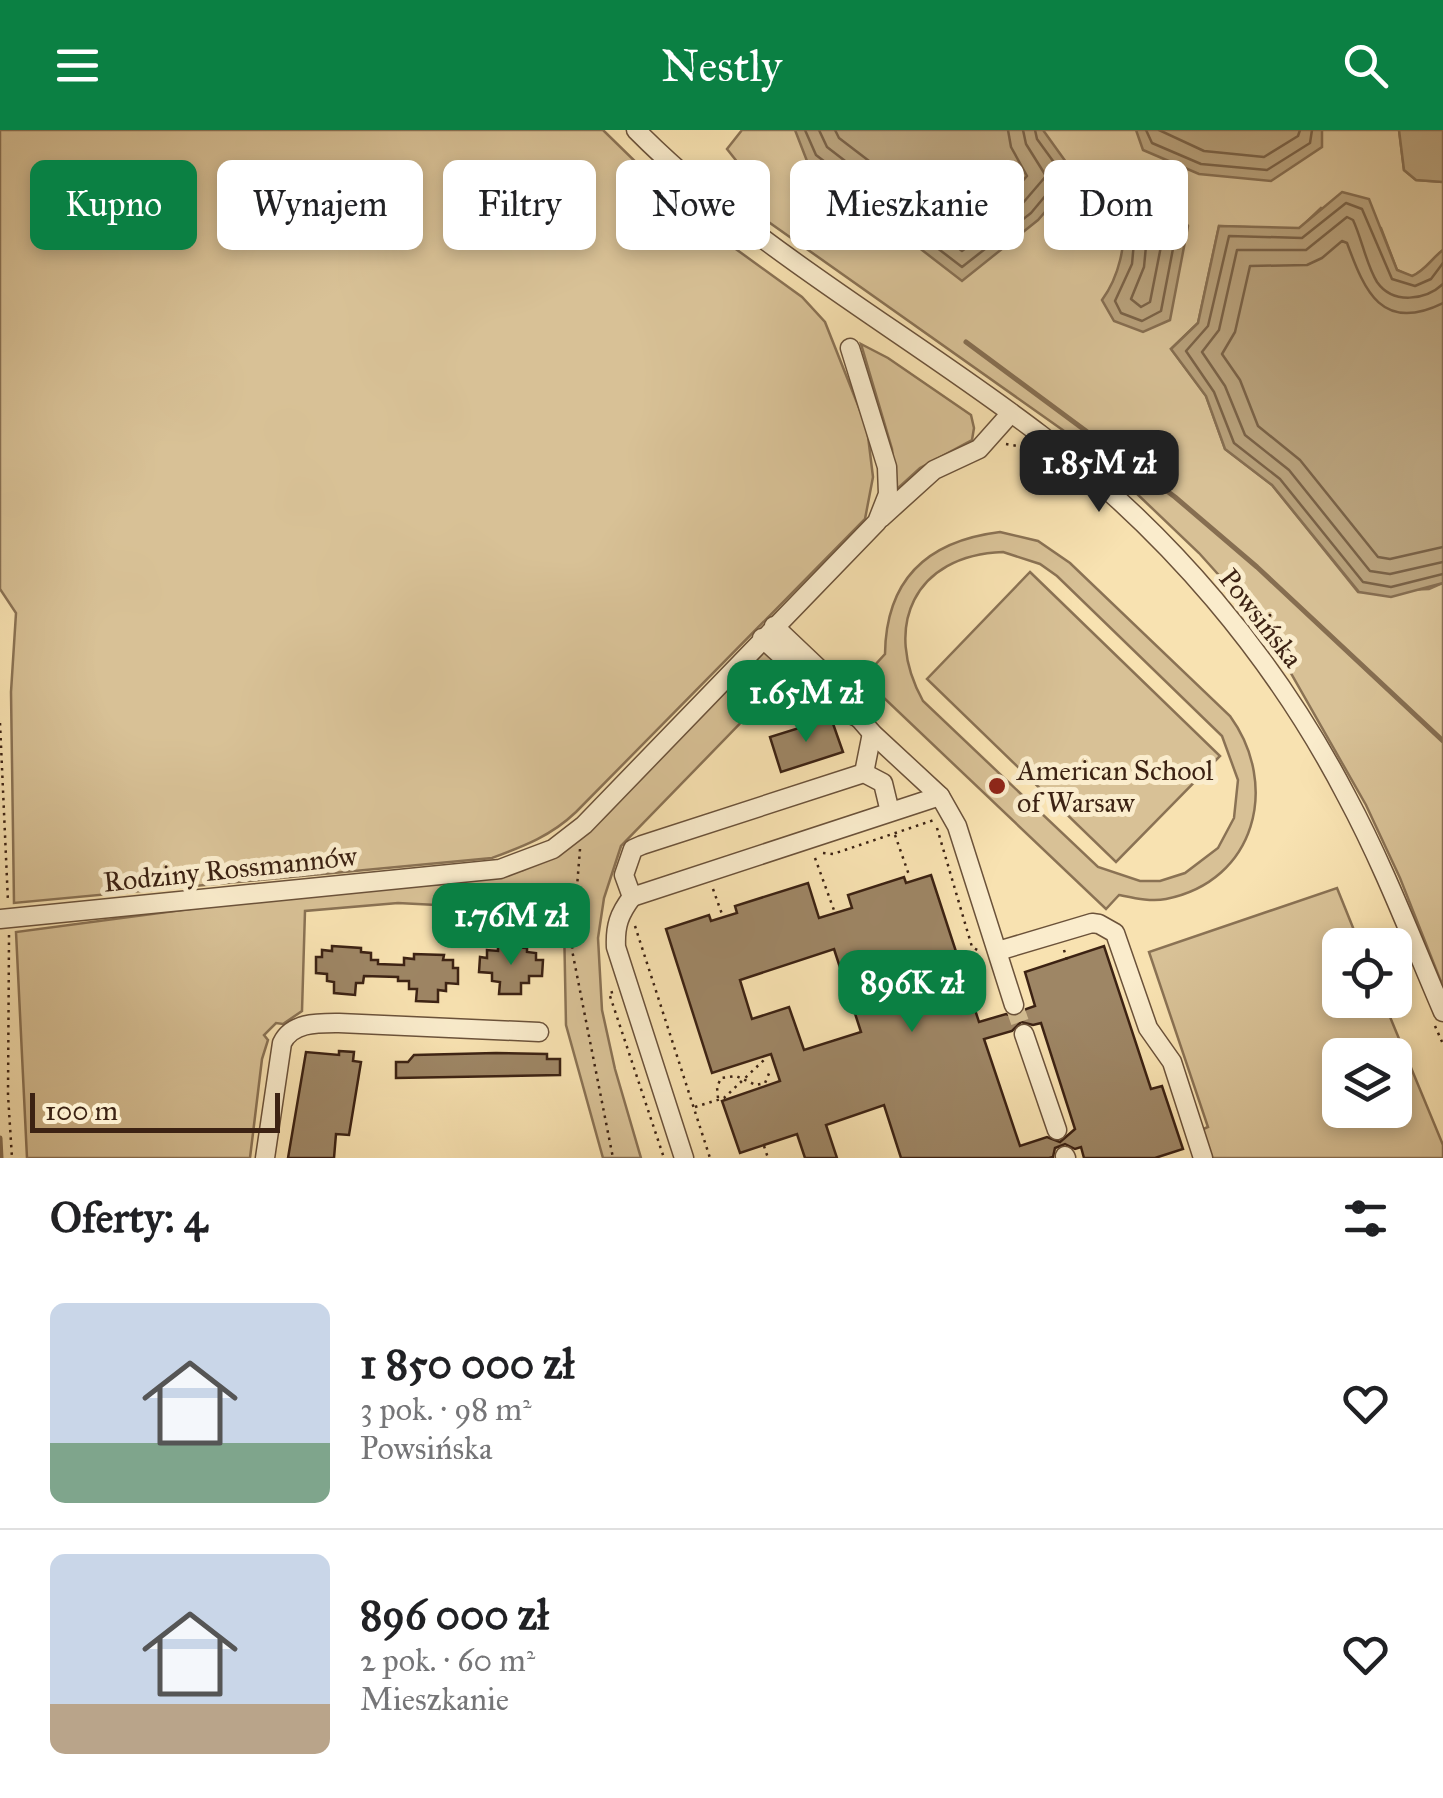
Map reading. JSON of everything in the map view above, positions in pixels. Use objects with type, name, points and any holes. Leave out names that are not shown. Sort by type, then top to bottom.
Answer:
[{"type":"street","name":"Powsińska","points":[[636,130],[708,196],[1069,458],[1134,515],[1199,582],[1255,650],[1298,712],[1348,798],[1439,1019]]},
{"type":"street","points":[[850,348],[886,467],[888,494],[877,522]]},
{"type":"street","name":"Rodziny Rossmannów","points":[[4,919],[500,869],[534,859],[576,833],[877,522],[934,470],[979,449],[1011,413]]},
{"type":"street","points":[[768,632],[852,702],[872,734],[940,796],[956,826],[990,952],[1014,1005]]},
{"type":"street","points":[[864,773],[872,734]]},
{"type":"street","points":[[872,734],[890,812]]},
{"type":"street","points":[[634,906],[624,875],[633,849],[864,773],[883,782]]},
{"type":"street","points":[[684,1158],[616,947],[615,929],[620,912],[940,796]]},
{"type":"street","points":[[990,952],[1092,924],[1115,933],[1148,1028],[1172,1062],[1203,1158]]},
{"type":"street","points":[[266,1158],[282,1042],[285,1035],[306,1024],[539,1032]]},
{"type":"street","points":[[1024,1034],[1057,1130]]},
{"type":"path","points":[[992,435],[1000,444],[1028,448],[1036,454]]},
{"type":"path","points":[[0,722],[4,919],[10,969],[8,1095],[12,1158]]},
{"type":"path","points":[[834,914],[812,852],[833,854],[934,820],[972,947],[990,952]]},
{"type":"path","points":[[576,833],[581,856],[572,950],[614,1158]]},
{"type":"path","points":[[894,833],[910,875]]},
{"type":"path","points":[[711,883],[723,917]]},
{"type":"path","points":[[634,906],[638,937],[710,1158]]},
{"type":"path","points":[[0,970],[10,969]]},
{"type":"path","points":[[631,986],[609,993],[664,1158]]},
{"type":"path","points":[[1439,1019],[1443,1044]]},
{"type":"path","points":[[693,1108],[719,1100],[765,1059]]},
{"type":"path","points":[[719,1100],[717,1087],[722,1078],[736,1076],[751,1085],[760,1084],[765,1083],[770,1071]]},
{"type":"path","points":[[764,1146],[768,1158]]},
{"type":"shaded area","points":[[0,130],[603,130],[634,160],[616,160],[616,250],[737,250],[802,297],[825,322],[867,428],[873,477],[865,519],[576,812],[557,828],[492,858],[14,903],[11,692],[16,613],[0,589]]},
{"type":"shaded area","points":[[742,130],[1399,130],[1404,170],[1416,180],[1443,182],[1443,250],[1412,277],[1397,270],[1381,228],[1321,208],[1299,229],[1219,226],[1198,323],[1171,349],[1206,396],[1225,449],[1272,485],[1358,592],[1429,589],[1443,583],[1443,987],[1366,805],[1272,640],[1234,592],[1199,553],[1091,450],[808,250],[1024,250],[1024,160],[790,160],[790,237],[770,223],[770,160],[736,160],[727,149]]},
{"type":"shaded area","points":[[861,344],[971,415],[972,440],[920,468],[896,490],[892,449]]},
{"type":"shaded area","points":[[1000,532],[1038,541],[1070,563],[1230,716],[1254,771],[1255,799],[1250,827],[1239,851],[1221,873],[1197,889],[1166,899],[1119,895],[1106,909],[863,678],[885,654],[893,605],[916,568],[951,544]],"holes":[[[1003,552],[1040,564],[1222,736],[1238,780],[1234,818],[1218,848],[1185,873],[1160,881],[1140,881],[1098,867],[923,701],[911,673],[907,622],[914,600],[928,581],[947,566],[972,556]]]},
{"type":"shaded area","points":[[1030,572],[1220,756],[1116,862],[927,679]]},
{"type":"shaded area","points":[[763,645],[790,672],[621,846],[604,898],[598,938],[602,1010],[641,1158],[603,1158],[566,1025],[564,923],[551,911],[398,903],[305,911],[302,1011],[283,1024],[276,1023],[264,1035],[268,1040],[262,1059],[250,1158],[27,1158],[16,932],[303,894],[455,883],[523,870],[586,834]]},
{"type":"shaded area","points":[[1337,888],[1353,928],[1322,928],[1322,1018],[1390,1018],[1399,1038],[1322,1038],[1322,1128],[1412,1128],[1412,1070],[1443,1145],[1443,1158],[1209,1158],[1201,1130],[1208,1127],[1149,952]]},
{"type":"water","points":[[795,130],[1043,130],[1065,160],[1044,160],[1044,213],[1024,231],[1024,160],[807,160]]},
{"type":"water","points":[[1136,130],[1322,130],[1322,147],[1271,181],[1199,174],[1188,169],[1188,160],[1166,160],[1143,150]]},
{"type":"water","points":[[1399,130],[1443,130],[1443,182],[1416,180],[1404,170]]},
{"type":"water","points":[[1342,192],[1369,199],[1397,270],[1412,276],[1443,250],[1443,583],[1391,597],[1359,592],[1272,485],[1225,449],[1206,396],[1171,349],[1198,323],[1219,226],[1299,228]]},
{"type":"water","points":[[922,250],[1001,250],[962,281]]},
{"type":"water","points":[[1122,250],[1183,250],[1170,320],[1143,332],[1114,321],[1102,300]]},
{"type":"building","points":[[831,718],[843,752],[781,772],[770,737]]},
{"type":"building","points":[[931,875],[979,1022],[1006,1014],[1017,1017],[1035,1006],[1025,972],[1104,946],[1151,1089],[1162,1086],[1183,1149],[1155,1158],[1084,1158],[1081,1147],[1075,1149],[1065,1144],[1055,1148],[1049,1158],[901,1158],[884,1105],[826,1125],[837,1158],[805,1158],[797,1134],[740,1153],[722,1101],[780,1081],[771,1054],[712,1073],[666,929],[709,915],[711,921],[737,913],[735,906],[808,883],[819,918],[852,908],[848,895],[904,877],[906,883]],"holes":[[[834,949],[861,1032],[804,1050],[789,1007],[752,1019],[740,980]],[[1021,1022],[1041,1023],[1075,1129],[1060,1142],[1047,1137],[1020,1146],[984,1039],[1012,1031]]]},
{"type":"building","points":[[332,946],[361,948],[361,952],[371,953],[371,960],[378,960],[378,964],[404,965],[404,958],[414,959],[414,954],[444,955],[443,960],[453,960],[453,968],[458,968],[458,984],[446,983],[446,991],[438,990],[438,1002],[416,1001],[417,989],[409,989],[409,981],[398,981],[398,977],[364,976],[363,983],[356,983],[355,995],[334,993],[334,982],[327,981],[327,974],[316,973],[316,957],[322,957],[322,950],[332,951]]},
{"type":"building","points":[[498,946],[527,948],[527,952],[536,953],[536,960],[543,960],[542,976],[529,976],[529,983],[521,983],[521,994],[499,994],[500,982],[492,981],[492,973],[479,972],[480,957],[487,958],[487,950],[498,951]]},
{"type":"building","points":[[339,1051],[354,1052],[353,1061],[361,1062],[349,1135],[336,1134],[334,1158],[288,1158],[306,1052],[339,1055]]},
{"type":"building","points":[[547,1054],[547,1059],[560,1059],[560,1075],[396,1078],[396,1062],[408,1062],[414,1055]]},
{"type":"waterway","points":[[966,342],[1175,497],[1257,567],[1443,741]]},
{"type":"waterway","points":[[0,1138],[1,1158]]},
{"type":"tunnel","points":[[1014,1005],[1024,1034]]},
{"type":"place","name":"American School of Warsaw","points":[[997,786]]}]
